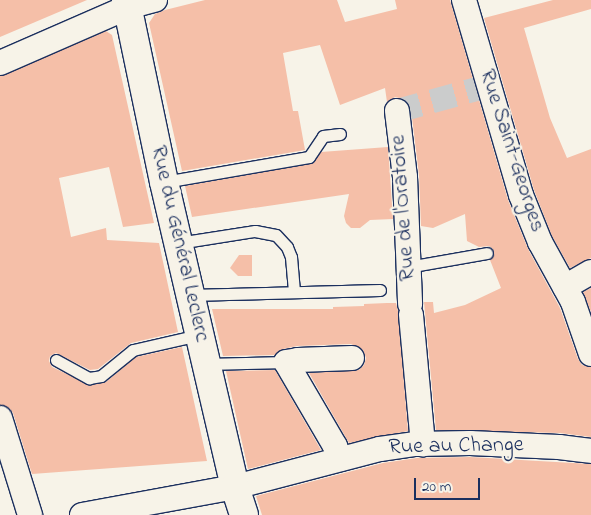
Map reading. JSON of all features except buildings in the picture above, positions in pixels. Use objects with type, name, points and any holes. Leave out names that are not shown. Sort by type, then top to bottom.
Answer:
[{"type":"main road","name":"Rue du Général Leclerc","points":[[127,4],[164,182],[235,487],[244,515]]},
{"type":"street","points":[[0,63],[127,4],[155,0]]},
{"type":"street","name":"Rue Saint-Georges","points":[[464,0],[520,195],[540,242],[565,287],[591,354]]},
{"type":"street","name":"Rue de l'Oratoire","points":[[397,111],[405,177],[408,267],[423,444]]},
{"type":"street","points":[[565,287],[591,272]]},
{"type":"street","points":[[340,458],[335,446],[286,362],[352,358]]},
{"type":"street","points":[[0,418],[30,515]]},
{"type":"street","name":"Rue au Change","points":[[82,515],[235,487],[380,449],[423,444],[518,444],[591,451]]},
{"type":"lane","points":[[164,182],[309,157],[322,136],[340,134]]},
{"type":"lane","points":[[178,243],[255,231],[276,235],[287,247],[291,257],[294,292]]},
{"type":"lane","points":[[408,267],[487,253]]},
{"type":"lane","points":[[190,295],[380,290]]},
{"type":"lane","points":[[56,360],[89,378],[101,376],[133,350],[199,334]]},
{"type":"lane","points":[[206,364],[286,362]]},
{"type":"tunnel","points":[[397,111],[488,86]]}]
